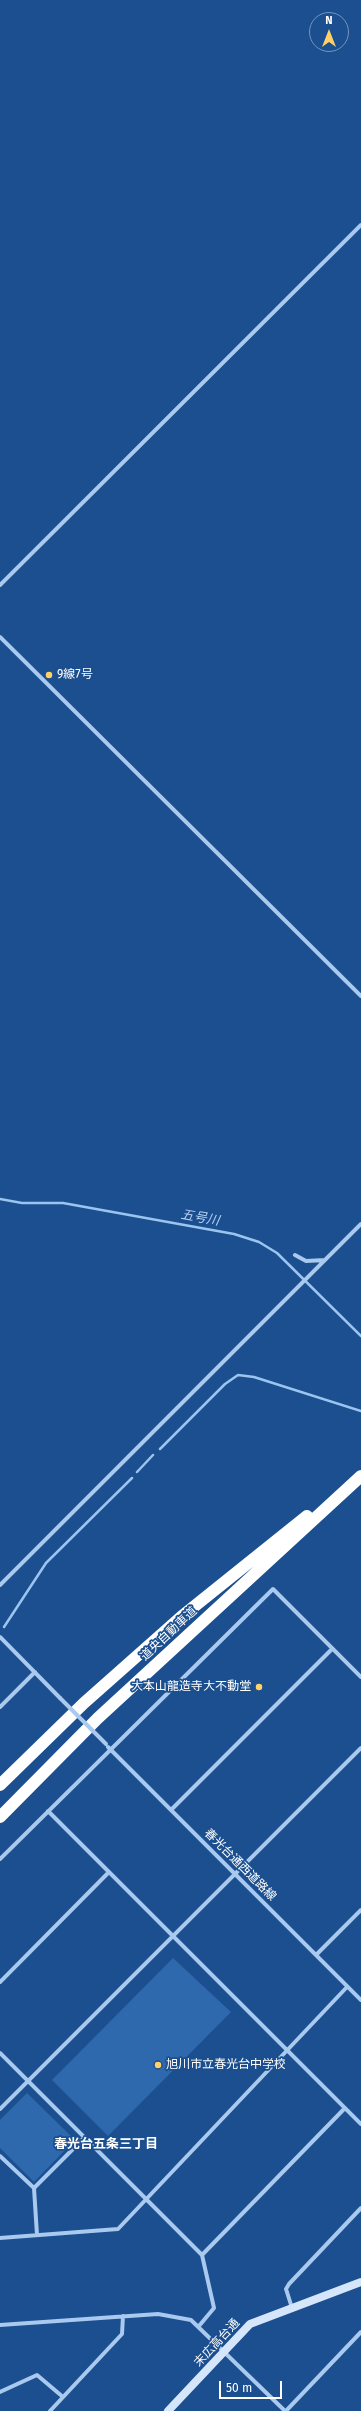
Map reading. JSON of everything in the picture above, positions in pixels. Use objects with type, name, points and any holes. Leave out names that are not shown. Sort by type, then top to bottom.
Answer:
[{"type":"highway","name":"道央自動車道","points":[[0,1786],[84,1703],[181,1617],[248,1562],[361,1476]]},
{"type":"highway","name":"道央自動車道","points":[[0,1817],[98,1718],[361,1476]]},
{"type":"street","points":[[0,585],[361,224]]},
{"type":"street","points":[[0,636],[361,996]]},
{"type":"street","points":[[0,1585],[361,1224]]},
{"type":"street","points":[[295,1255],[306,1261],[325,1260]]},
{"type":"street","points":[[0,1859],[273,1589],[361,1677]]},
{"type":"street","name":"春光台通西道路線","points":[[0,1637],[361,2000]]},
{"type":"street","points":[[171,1810],[332,1649]]},
{"type":"street","points":[[0,1707],[35,1672]]},
{"type":"street","points":[[0,2109],[234,1873],[361,1748]]},
{"type":"street","points":[[48,1811],[361,2124]]},
{"type":"street","points":[[0,1982],[109,1872]]},
{"type":"street","points":[[316,1955],[361,1910]]},
{"type":"street","points":[[0,2238],[118,2229],[347,1986]]},
{"type":"street","points":[[0,2053],[145,2200],[202,2255],[214,2308],[199,2326]]},
{"type":"street","points":[[202,2255],[345,2108]]},
{"type":"street","points":[[34,2188],[84,2138]]},
{"type":"street","points":[[0,2156],[34,2188],[37,2235]]},
{"type":"street","points":[[292,2309],[286,2289],[289,2284],[361,2208]]},
{"type":"street","name":"末広高台通","points":[[168,2411],[250,2324],[361,2282]]},
{"type":"street","points":[[0,2325],[158,2314],[191,2320],[225,2351],[285,2411],[361,2332]]},
{"type":"street","points":[[50,2411],[122,2334],[123,2316]]},
{"type":"street","points":[[0,2392],[37,2375],[63,2397]]},
{"type":"shaded area","points":[[173,1958],[231,2012],[108,2136],[52,2080]]},
{"type":"shaded area","points":[[27,2093],[75,2140],[34,2182],[0,2148],[0,2120]]},
{"type":"waterway","name":"五号川","points":[[0,1199],[22,1203],[63,1203],[234,1234],[259,1242],[277,1253],[361,1336]]},
{"type":"waterway","points":[[160,1449],[225,1384],[238,1375],[254,1377],[361,1411]]},
{"type":"waterway","points":[[137,1472],[153,1455]]},
{"type":"waterway","points":[[4,1627],[46,1563],[132,1478]]},
{"type":"place","name":"9線7号","points":[[49,675]]},
{"type":"place","name":"大本山龍造寺大不動堂","points":[[259,1687]]},
{"type":"place","name":"旭川市立春光台中学校","points":[[158,2065]]},
{"type":"district","name":"春光台五条三丁目","points":[[106,2144]]}]
